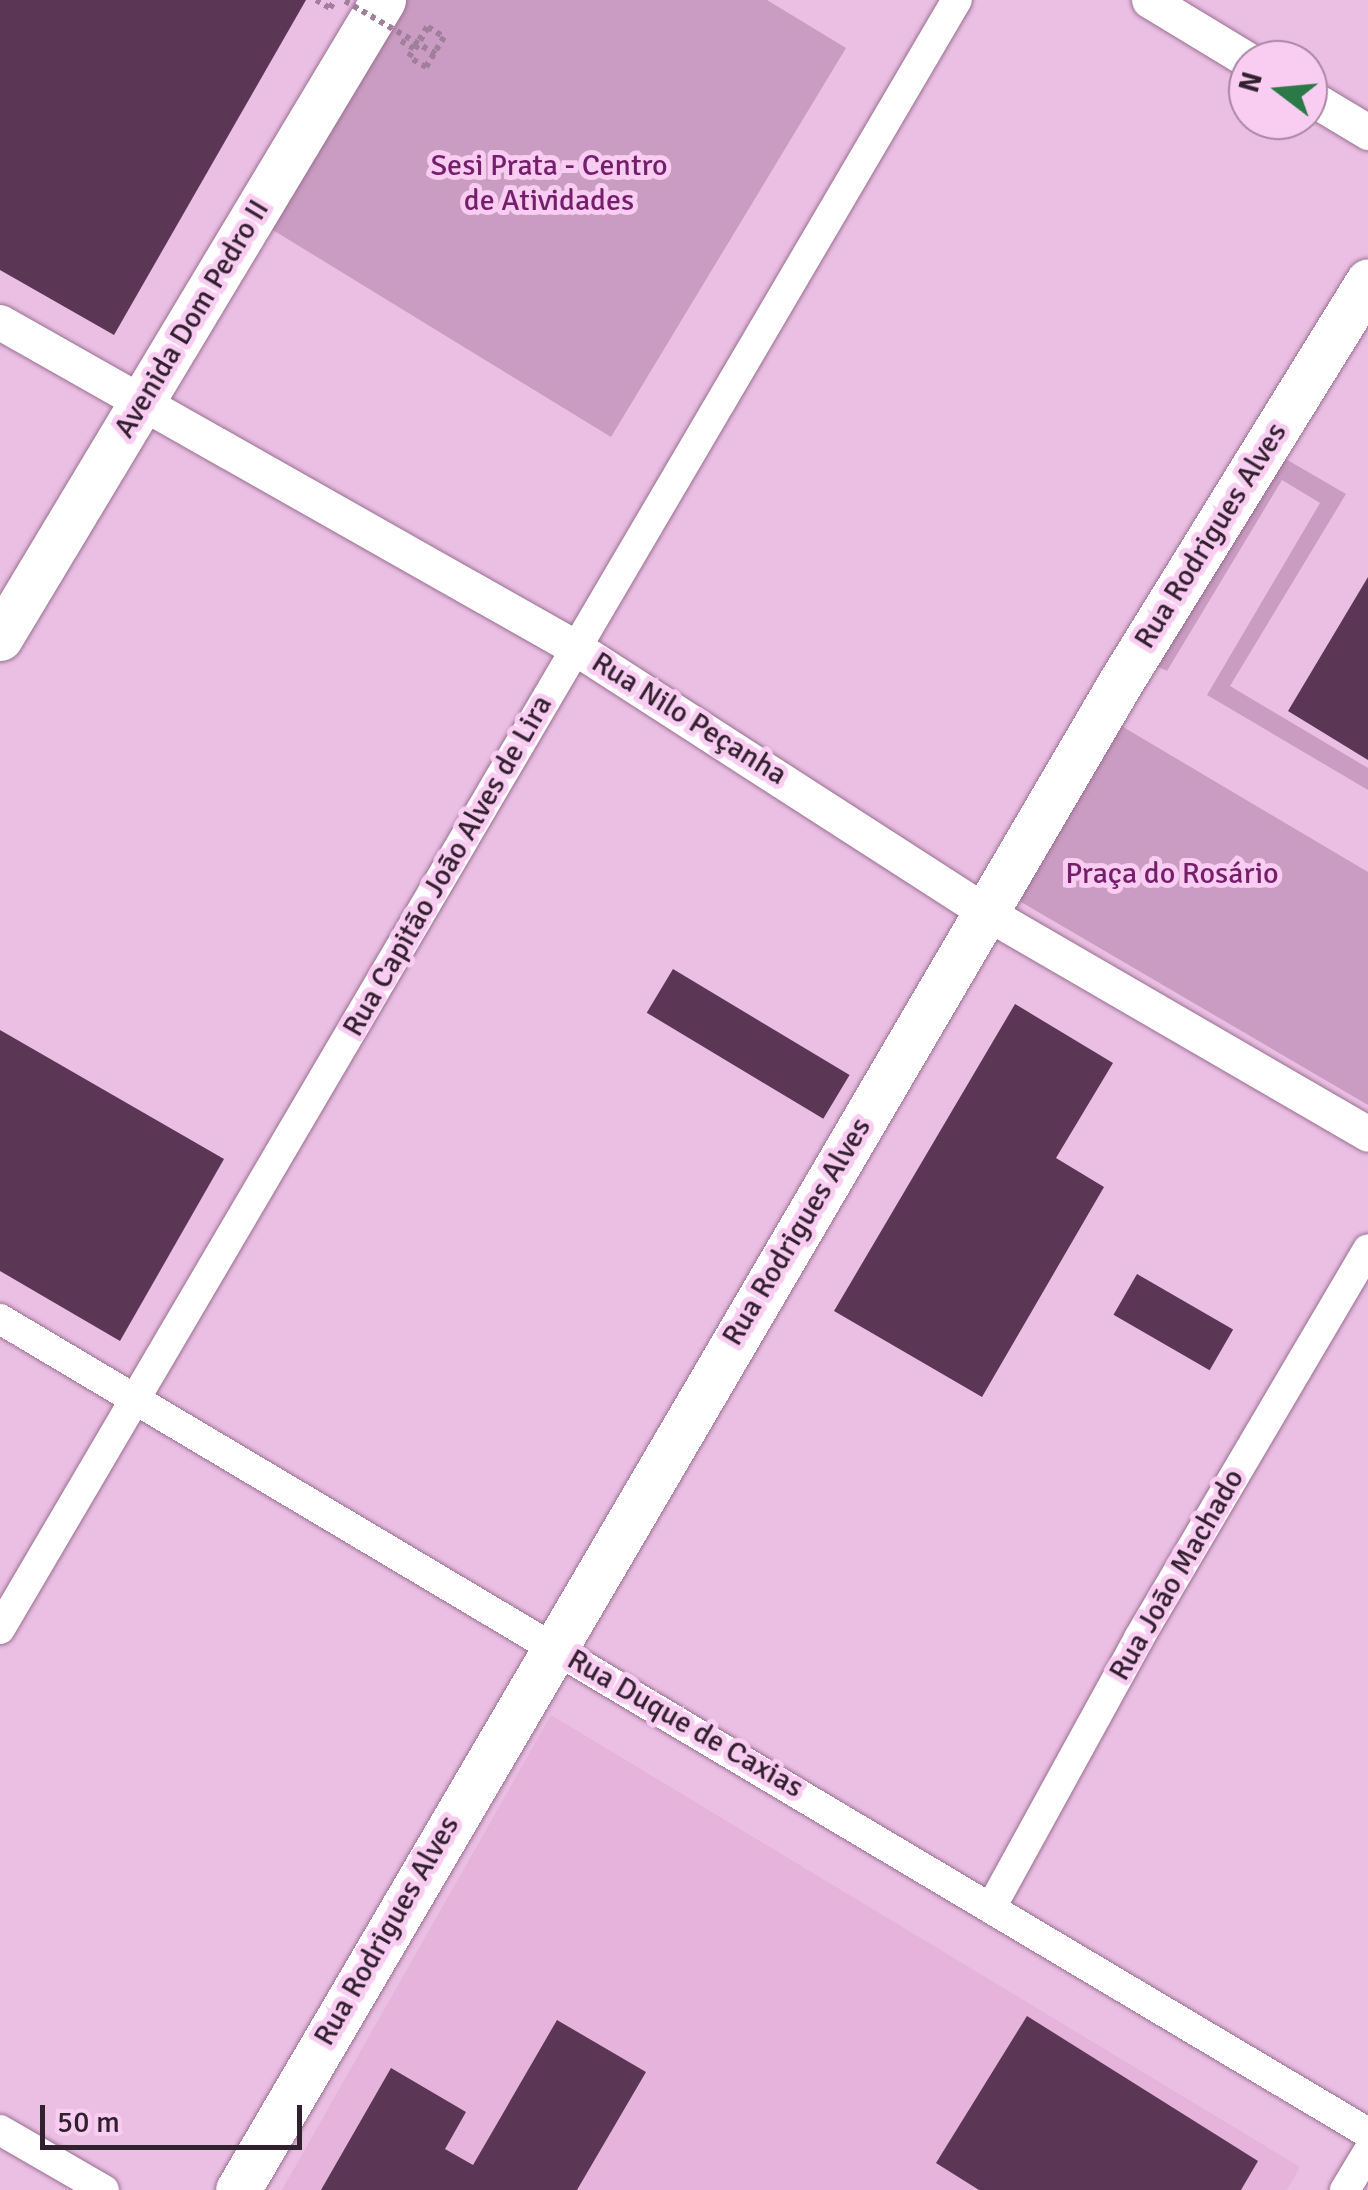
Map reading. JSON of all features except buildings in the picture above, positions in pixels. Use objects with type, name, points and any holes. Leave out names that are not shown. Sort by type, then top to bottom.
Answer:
[{"type":"main road","name":"Avenida Dom Pedro II","points":[[0,638],[383,0]]},
{"type":"main road","name":"Rua Rodrigues Alves","points":[[238,2190],[552,1645],[987,912],[1368,281]]},
{"type":"street","name":"Rua Capitão João Alves de Lira","points":[[0,1629],[957,0]]},
{"type":"street","points":[[1149,0],[1228,48]]},
{"type":"street","points":[[1328,108],[1368,132]]},
{"type":"street","name":"Rua Nilo Peçanha","points":[[0,322],[145,400],[576,648],[987,912],[1368,1134]]},
{"type":"street","name":"Rua João Machado","points":[[993,1904],[1139,1638],[1368,1249]]},
{"type":"street","name":"Rua Duque de Caxias","points":[[0,1319],[993,1904],[1368,2133]]},
{"type":"street","points":[[0,2130],[104,2190]]},
{"type":"street","points":[[1345,2190],[1368,2152]]},
{"type":"path","points":[[316,0],[330,8],[335,0]]},
{"type":"path","points":[[345,1],[408,37],[422,46],[436,54],[446,36],[428,25],[418,41],[409,57],[426,67],[435,52],[444,37],[428,27],[422,38],[415,49]]},
{"type":"shaded area","points":[[551,1715],[1300,2167],[1287,2190],[282,2190]]},
{"type":"green space","name":"Sesi Prata - Centro de Atividades","points":[[400,0],[767,0],[846,48],[611,437],[263,224]]},
{"type":"green space","name":"Praça do Rosário","points":[[1272,451],[1346,494],[1230,686],[1368,768],[1368,790],[1207,695],[1320,503],[1282,480],[1167,671],[1148,662],[1113,721],[1368,872],[1368,1105],[1009,895]]}]
